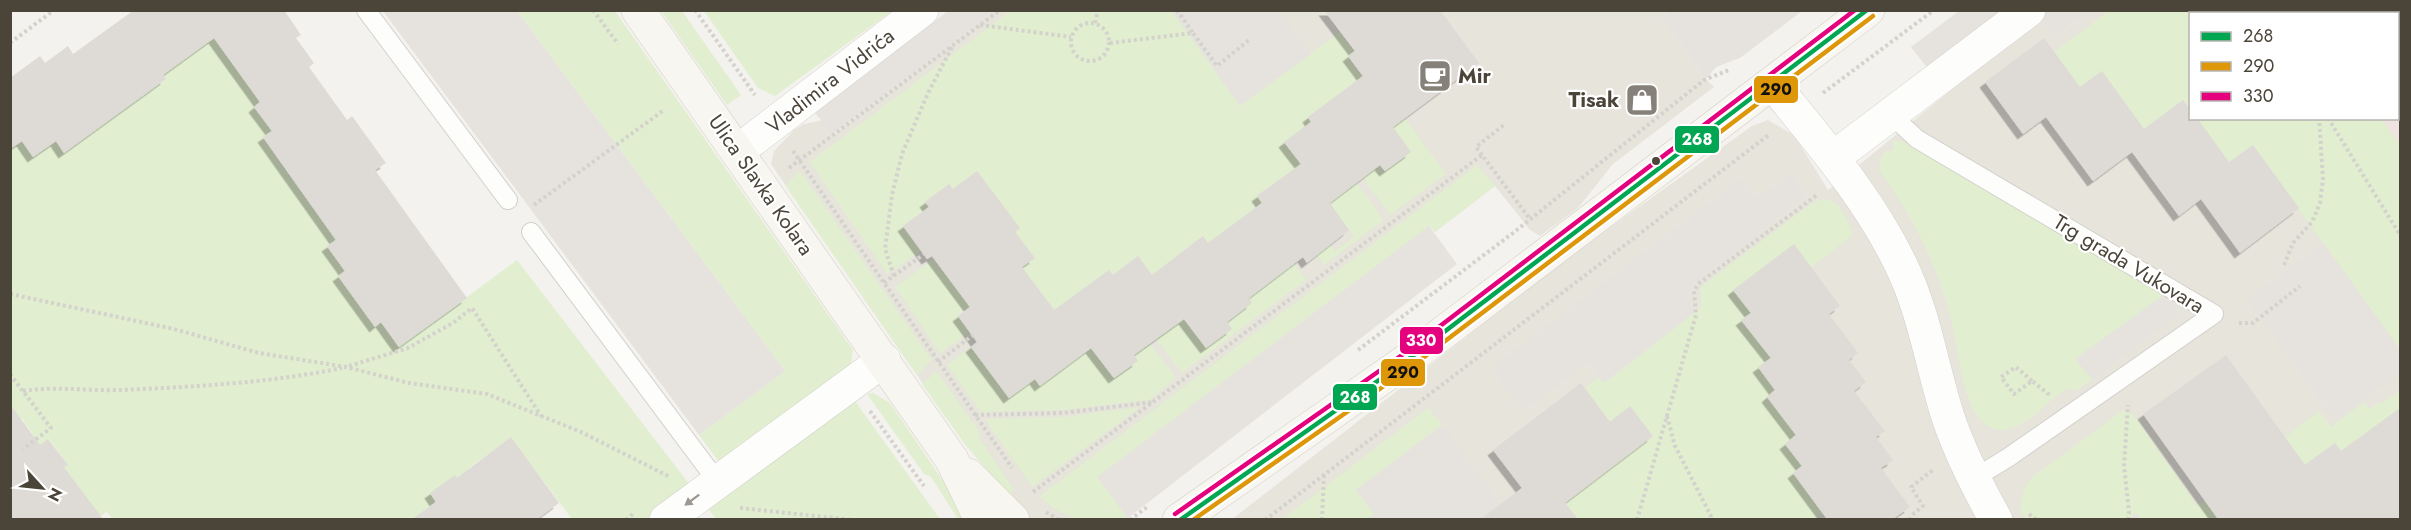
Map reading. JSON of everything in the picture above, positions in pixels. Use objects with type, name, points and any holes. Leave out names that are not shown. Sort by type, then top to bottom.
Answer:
[{"type":"main road","name":"Ulica Slavka Kolara","points":[[638,10],[952,460],[981,519]]},
{"type":"main road","points":[[1179,519],[1406,361],[1868,10]]},
{"type":"main road","name":"Ulica Slavka Kolara","points":[[952,460],[1022,507]]},
{"type":"street","name":"Vladimira Vidrića","points":[[738,151],[775,125],[922,10]]},
{"type":"street","points":[[1833,158],[2029,10]]},
{"type":"street","points":[[1773,84],[1833,158],[1876,219],[1902,266],[1913,293],[1948,417],[1968,467],[1996,519]]},
{"type":"street","points":[[666,519],[884,360]]},
{"type":"lane","points":[[366,10],[508,200]]},
{"type":"lane","name":"Trg grada Vukovara","points":[[1894,112],[1902,125],[1917,140],[2214,314],[2009,457],[1968,467]]},
{"type":"lane","points":[[531,232],[710,487]]},
{"type":"path","points":[[10,43],[54,10]]},
{"type":"path","points":[[695,10],[988,435]]},
{"type":"path","points":[[763,188],[1000,10]]},
{"type":"path","points":[[1095,23],[1098,10]]},
{"type":"path","points":[[1177,10],[1217,66],[1249,40]]},
{"type":"path","points":[[1265,519],[1796,112],[1934,10]]},
{"type":"path","points":[[1086,23],[1095,23],[1108,34],[1110,43],[1106,53],[1097,60],[1087,62],[1077,56],[1071,47],[1071,37],[1077,28],[1086,23]]},
{"type":"path","points":[[979,25],[1071,37]]},
{"type":"path","points":[[1110,43],[1193,33]]},
{"type":"path","points":[[894,276],[885,249],[886,224],[899,164],[923,102],[954,44]]},
{"type":"path","points":[[1353,354],[1530,219],[1704,80],[1736,66]]},
{"type":"path","points":[[2284,265],[2294,243],[2312,222],[2320,203],[2323,179],[2319,120]]},
{"type":"path","points":[[2329,120],[2400,235]]},
{"type":"path","points":[[1505,124],[1476,147],[1530,219]]},
{"type":"path","points":[[1022,507],[1154,402],[1482,155]]},
{"type":"path","points":[[1637,519],[1696,315],[1694,291],[1698,284],[1816,195],[1822,195]]},
{"type":"path","points":[[884,283],[924,254]]},
{"type":"path","points":[[10,294],[174,329],[259,353],[346,367],[409,383],[487,394],[710,487],[728,506],[853,519]]},
{"type":"path","points":[[23,391],[46,387],[119,390],[246,382],[304,375],[346,367],[408,348],[453,323],[472,308],[541,416]]},
{"type":"path","points":[[938,362],[973,335]]},
{"type":"path","points":[[2032,381],[2014,394],[2001,377],[2016,367],[2058,401]]},
{"type":"path","points":[[10,374],[51,428],[23,449]]},
{"type":"path","points":[[2128,401],[2124,465],[2128,519]]},
{"type":"path","points":[[975,415],[1063,413],[1154,402]]},
{"type":"path","points":[[1666,416],[1675,446],[1713,519]]},
{"type":"path","points":[[1910,519],[1923,506],[1911,487],[1931,471],[1968,467]]},
{"type":"path","points":[[1322,519],[1324,474]]},
{"type":"shaded area","points":[[383,11],[517,11],[785,371],[699,435]]},
{"type":"shaded area","points":[[948,11],[994,11],[833,134],[815,113]]},
{"type":"shaded area","points":[[994,11],[1670,11],[1661,18],[1714,87],[1613,164],[1578,208],[1540,236],[1530,230],[1495,186],[1435,232],[1430,226],[1098,477],[1129,519],[1030,519],[965,444],[771,164],[774,151],[794,130],[804,124],[823,120],[834,134]]},
{"type":"shaded area","points":[[1172,11],[1279,11],[1311,54],[1240,106]]},
{"type":"shaded area","points":[[1670,11],[1802,11],[1740,58],[1716,67],[1706,79],[1661,18]]},
{"type":"shaded area","points":[[1959,11],[2005,11],[1928,69],[1911,47]]},
{"type":"shaded area","points":[[2036,11],[2090,11],[2055,36]]},
{"type":"shaded area","points":[[2090,11],[2311,11],[2189,12],[2189,120],[2206,120],[2400,145],[2400,519],[1231,520],[1573,254],[1752,126],[1768,120],[1794,135],[1828,190],[2041,17],[2055,36]]},
{"type":"shaded area","points":[[2400,11],[2400,201],[2347,120],[2399,120],[2399,12],[2275,12]]},
{"type":"shaded area","points":[[1791,174],[1807,196],[1694,284],[1689,296],[1694,313],[1604,383],[1588,363],[1524,411],[1491,368],[1740,180],[1757,198]]},
{"type":"shaded area","points":[[1429,226],[1457,264],[1128,518],[1097,477]]},
{"type":"shaded area","points":[[2323,243],[2400,349],[2400,373],[2335,421],[2247,299]]},
{"type":"shaded area","points":[[2164,295],[2179,314],[2092,379],[2075,359]]},
{"type":"shaded area","points":[[1442,425],[1501,504],[1481,519],[1367,519],[1374,514],[1356,490]]},
{"type":"green space","points":[[2311,10],[2312,12],[2189,12],[2189,109],[2183,100],[2144,129],[2102,71],[2080,87],[2054,52],[2109,11]]},
{"type":"green space","points":[[517,11],[615,11],[853,350],[851,364],[846,371],[722,466],[699,435],[785,371]]},
{"type":"green space","points":[[661,11],[682,11],[741,95],[727,105]]},
{"type":"green space","points":[[704,11],[892,11],[775,96],[758,88]]},
{"type":"green space","points":[[1010,11],[1172,11],[1240,105],[1340,32],[1354,51],[1348,56],[1366,81],[1308,117],[1311,122],[1284,142],[1306,170],[1280,189],[1275,183],[1257,195],[1262,203],[1208,243],[1202,236],[1178,255],[1157,282],[1138,256],[1113,275],[1109,270],[1085,288],[1059,315],[1042,294],[1015,273],[1034,258],[1015,232],[1019,228],[977,171],[953,189],[949,184],[925,201],[929,207],[903,226],[921,251],[887,274],[810,162]]},
{"type":"green space","points":[[220,27],[260,102],[272,131],[263,138],[336,240],[327,247],[345,271],[339,276],[375,327],[381,322],[399,347],[517,260],[693,489],[651,519],[572,519],[511,438],[469,468],[479,481],[430,493],[436,502],[412,519],[113,520],[107,512],[96,519],[76,493],[81,490],[64,467],[67,464],[49,439],[27,455],[19,443],[32,433],[22,419],[19,421],[11,410],[10,149],[22,141],[33,157],[56,141],[64,152],[166,79],[163,75]]},
{"type":"green space","points":[[1398,109],[1446,174],[1390,215],[1363,178],[1380,165],[1385,171],[1411,152],[1386,118]]},
{"type":"green space","points":[[2198,120],[2382,120],[2400,145],[2400,349],[2253,146],[2229,162]]},
{"type":"green space","points":[[1893,140],[1908,143],[2164,295],[2076,359],[2092,379],[2076,391],[2069,388],[2027,420],[2010,429],[2000,430],[1988,426],[1977,415],[1966,390],[1951,319],[1931,260],[1903,206],[1880,171],[1880,160],[1885,152],[1894,150]]},
{"type":"green space","points":[[1477,165],[1495,186],[1435,232],[1429,226],[1098,477],[1128,518],[1081,519],[1059,511],[1040,496]]},
{"type":"green space","points":[[800,171],[932,360],[917,375],[785,185]]},
{"type":"green space","points":[[1354,180],[1384,220],[1324,265],[1317,255],[1330,245],[1335,251],[1354,237],[1327,200]]},
{"type":"green space","points":[[1823,199],[1839,207],[1853,235],[1811,267],[1794,244],[1734,290],[1751,313],[1742,320],[1780,352],[1775,390],[1767,397],[1779,413],[1805,429],[1802,466],[1793,473],[1806,490],[1815,483],[1832,506],[1813,519],[1578,520],[1565,503],[1653,436],[1631,407],[1610,422],[1585,388],[1599,377],[1604,383],[1694,313],[1701,307],[1702,286],[1811,204]]},
{"type":"green space","points":[[934,259],[950,280],[958,275],[977,301],[958,316],[970,332],[940,353],[895,287]]},
{"type":"green space","points":[[1294,264],[1306,280],[1182,373],[1156,339],[1179,312],[1206,348],[1232,329],[1227,322],[1252,303],[1249,298]]},
{"type":"green space","points":[[1086,340],[1114,378],[1138,361],[1134,355],[1150,344],[1176,378],[1149,400],[1063,410],[981,412],[947,365],[971,347]]},
{"type":"green space","points":[[936,371],[979,431],[980,440],[1013,488],[1011,498],[965,444],[922,384]]},
{"type":"green space","points":[[2400,391],[2400,426],[2392,414],[2341,451],[2335,443],[2227,519],[2141,519],[2136,513],[2127,519],[2026,520],[2020,509],[2024,489],[2030,479],[2123,410],[2134,415],[2197,506],[2319,411],[2331,427],[2364,402],[2369,409]]},
{"type":"green space","points":[[873,393],[890,403],[958,503],[966,519],[958,519],[931,477],[924,474],[867,394]]},
{"type":"green space","points":[[852,397],[940,519],[716,519],[706,506]]},
{"type":"green space","points":[[1140,407],[1032,487],[985,419],[1063,417]]},
{"type":"green space","points":[[1428,408],[1442,425],[1357,490],[1374,514],[1367,519],[1281,520]]},
{"type":"building","points":[[134,10],[284,10],[301,35],[296,38],[314,63],[309,67],[347,120],[352,116],[386,163],[375,170],[467,298],[399,347],[381,322],[375,327],[338,276],[345,271],[327,246],[336,240],[263,137],[272,131],[254,107],[260,102],[214,38],[163,75],[166,79],[64,153],[56,141],[33,157],[22,141],[10,149],[10,78],[40,56],[45,63],[68,46],[73,54]]},
{"type":"building","points":[[1324,10],[1440,10],[1479,63],[1393,127],[1411,152],[1385,171],[1380,165],[1330,203],[1349,230],[1307,263],[1303,257],[1249,298],[1252,303],[1227,322],[1232,329],[1206,348],[1184,319],[1134,355],[1138,361],[1114,378],[1091,348],[1040,386],[1035,379],[1009,398],[971,347],[977,342],[958,316],[970,307],[932,256],[927,259],[903,226],[929,207],[925,202],[949,184],[953,189],[977,171],[1020,228],[1015,232],[1035,258],[1022,267],[1054,310],[1109,270],[1113,275],[1138,256],[1152,275],[1203,236],[1208,243],[1262,203],[1257,196],[1301,164],[1284,142],[1311,122],[1308,117],[1363,76],[1348,56],[1355,51]]},
{"type":"building","points":[[2044,38],[2080,87],[2102,71],[2144,129],[2183,100],[2189,109],[2189,120],[2198,120],[2229,162],[2253,145],[2299,208],[2240,253],[2201,199],[2179,216],[2132,152],[2093,181],[2046,117],[2023,134],[1985,82]]},
{"type":"building","points":[[1794,244],[1840,306],[1829,314],[1858,353],[1849,360],[1866,382],[1854,391],[1885,431],[1876,437],[1893,460],[1881,468],[1910,507],[1893,519],[1827,519],[1793,473],[1802,466],[1785,444],[1796,435],[1767,397],[1775,390],[1758,367],[1771,358],[1741,320],[1751,313],[1733,290]]},
{"type":"building","points":[[2226,355],[2305,465],[2335,443],[2341,451],[2400,408],[2400,519],[2218,519],[2143,414]]},
{"type":"building","points":[[1581,383],[1610,422],[1630,406],[1653,436],[1565,503],[1578,519],[1481,519],[1522,488],[1493,450]]},
{"type":"building","points":[[10,404],[40,445],[48,439],[68,465],[64,467],[103,519],[10,519]]},
{"type":"building","points":[[511,437],[559,503],[537,519],[412,519],[436,502],[430,493],[455,475],[457,478]]},
{"type":"transit line","name":"330","points":[[1175,514],[1402,355],[1855,10]]},
{"type":"transit line","name":"268","points":[[1180,520],[1406,361],[1867,10]]},
{"type":"transit line","name":"290","points":[[1193,520],[1411,367],[1873,16]]},
{"type":"place","name":"Mir","points":[[1435,76]]},
{"type":"place","name":"Tisak","points":[[1642,100]]}]
